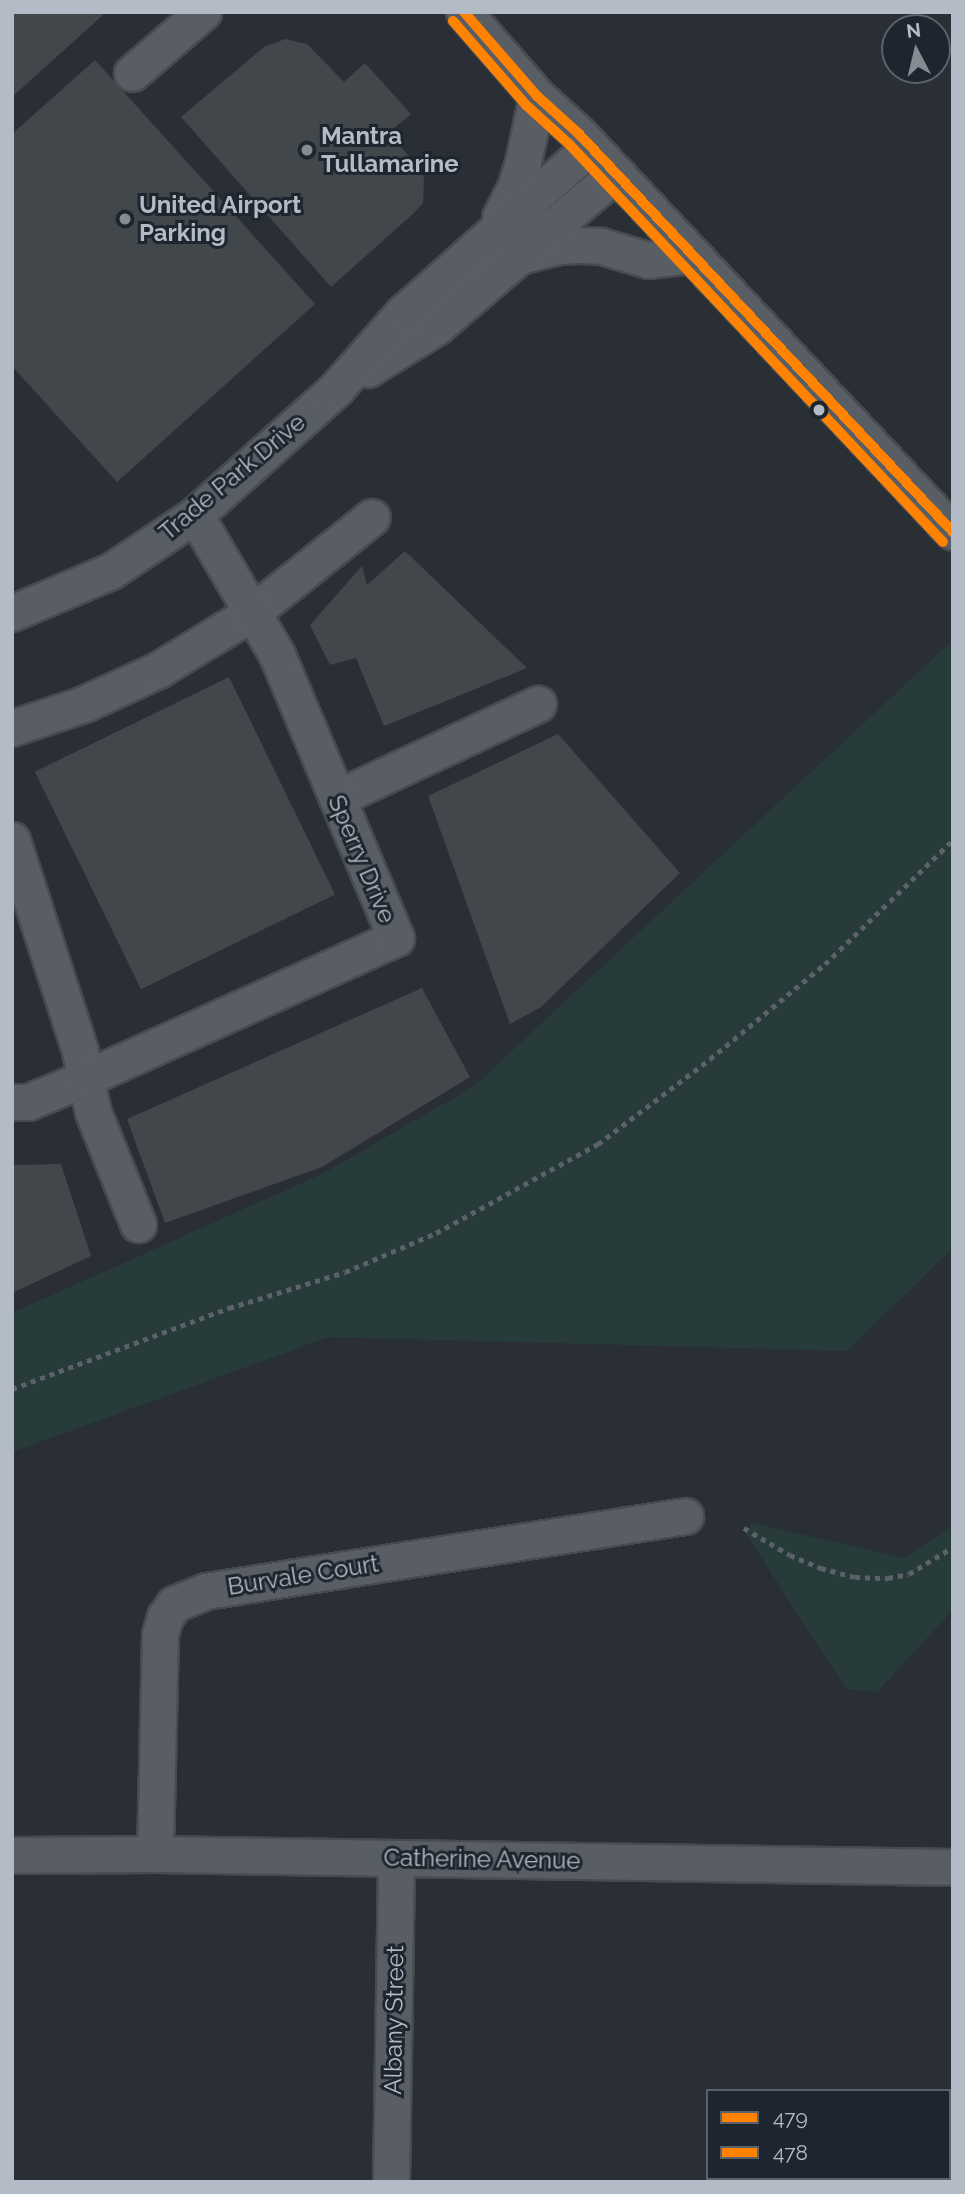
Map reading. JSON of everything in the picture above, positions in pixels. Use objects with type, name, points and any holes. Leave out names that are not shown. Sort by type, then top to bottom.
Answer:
[{"type":"street","points":[[132,73],[203,12]]},
{"type":"street","points":[[464,12],[537,96],[591,146],[953,532]]},
{"type":"street","points":[[491,232],[515,188],[537,96]]},
{"type":"street","name":"Trade Park Drive","points":[[12,613],[111,571],[195,515],[335,390],[403,313],[491,232],[591,146]]},
{"type":"street","name":"Trade Park Drive","points":[[335,390],[436,327],[616,173]]},
{"type":"street","points":[[519,256],[559,246],[578,245],[601,246],[648,260],[691,255]]},
{"type":"street","name":"Sperry Drive","points":[[12,1102],[28,1102],[86,1079],[396,938],[276,653],[195,515]]},
{"type":"street","points":[[12,728],[84,705],[158,670],[253,612],[372,517]]},
{"type":"street","points":[[337,798],[538,704]]},
{"type":"street","points":[[12,840],[86,1079],[93,1112],[138,1224]]},
{"type":"street","name":"Burvale Court","points":[[155,1854],[160,1634],[165,1617],[174,1604],[206,1591],[685,1516]]},
{"type":"street","name":"Catherine Avenue","points":[[12,1855],[155,1854],[953,1867]]},
{"type":"street","name":"Albany Street","points":[[391,2182],[397,1858]]},
{"type":"path","points":[[12,1389],[205,1317],[345,1272],[436,1233],[598,1144],[710,1059],[825,964],[953,840]]},
{"type":"path","points":[[744,1528],[790,1555],[821,1568],[855,1577],[888,1578],[909,1574],[953,1547]]},
{"type":"green space","points":[[953,640],[953,1248],[847,1351],[329,1337],[12,1452],[12,1313],[322,1174],[473,1087]]},
{"type":"green space","points":[[752,1523],[904,1558],[953,1525],[953,1610],[877,1692],[846,1689],[746,1534]]},
{"type":"building","points":[[12,12],[101,12],[103,15],[12,97]]},
{"type":"building","name":"Mantra Tullamarine","points":[[285,39],[307,44],[344,82],[365,63],[411,114],[388,133],[419,167],[424,178],[423,203],[331,287],[181,117],[264,47]]},
{"type":"building","name":"United Airport Parking","points":[[95,60],[315,304],[117,482],[12,366],[12,134]]},
{"type":"building","points":[[405,551],[527,668],[384,726],[356,658],[330,665],[310,625],[362,566],[367,585]]},
{"type":"building","points":[[229,677],[335,895],[141,989],[35,772]]},
{"type":"building","points":[[558,734],[680,873],[541,1007],[510,1024],[428,796]]},
{"type":"building","points":[[422,988],[470,1077],[322,1167],[165,1223],[127,1119]]},
{"type":"building","points":[[61,1164],[91,1256],[12,1293],[12,1165]]},
{"type":"transit line","name":"479","points":[[464,12],[537,96],[579,134],[953,532]]},
{"type":"transit line","name":"478","points":[[453,21],[526,105],[569,144],[943,542]]},
{"type":"place","name":"Mantra Tullamarine","points":[[307,150]]},
{"type":"place","name":"United Airport Parking","points":[[125,219]]}]
